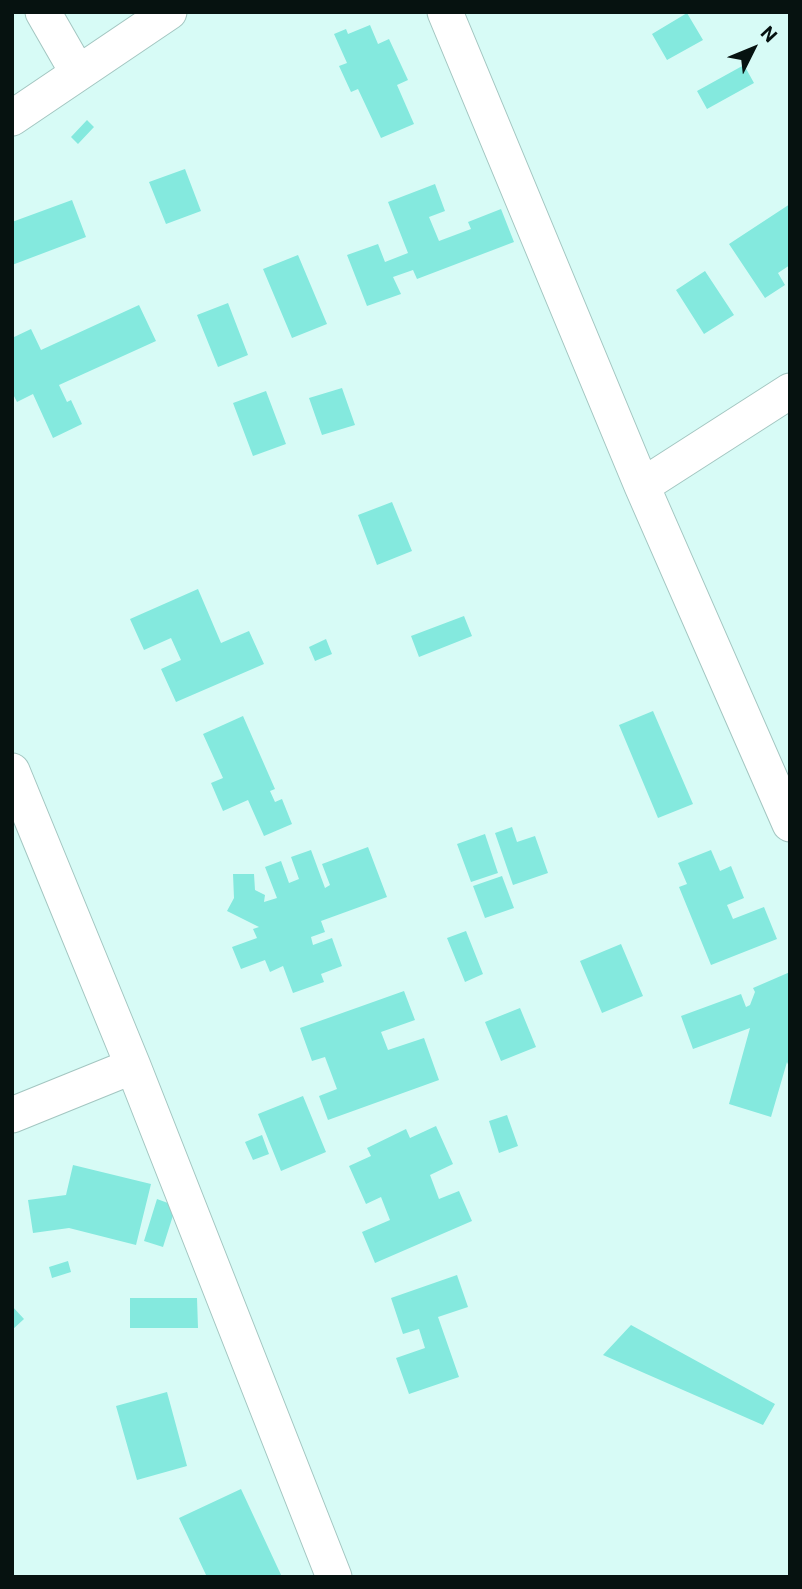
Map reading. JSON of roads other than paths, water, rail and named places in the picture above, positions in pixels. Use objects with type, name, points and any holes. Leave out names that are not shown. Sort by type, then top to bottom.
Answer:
[{"type":"street","points":[[43,12],[78,73]]},
{"type":"street","points":[[12,118],[169,12]]},
{"type":"street","points":[[445,12],[642,486],[790,824]]},
{"type":"street","points":[[642,486],[790,391]]},
{"type":"street","points":[[12,771],[133,1066],[334,1577]]},
{"type":"street","points":[[12,1115],[133,1066]]}]
